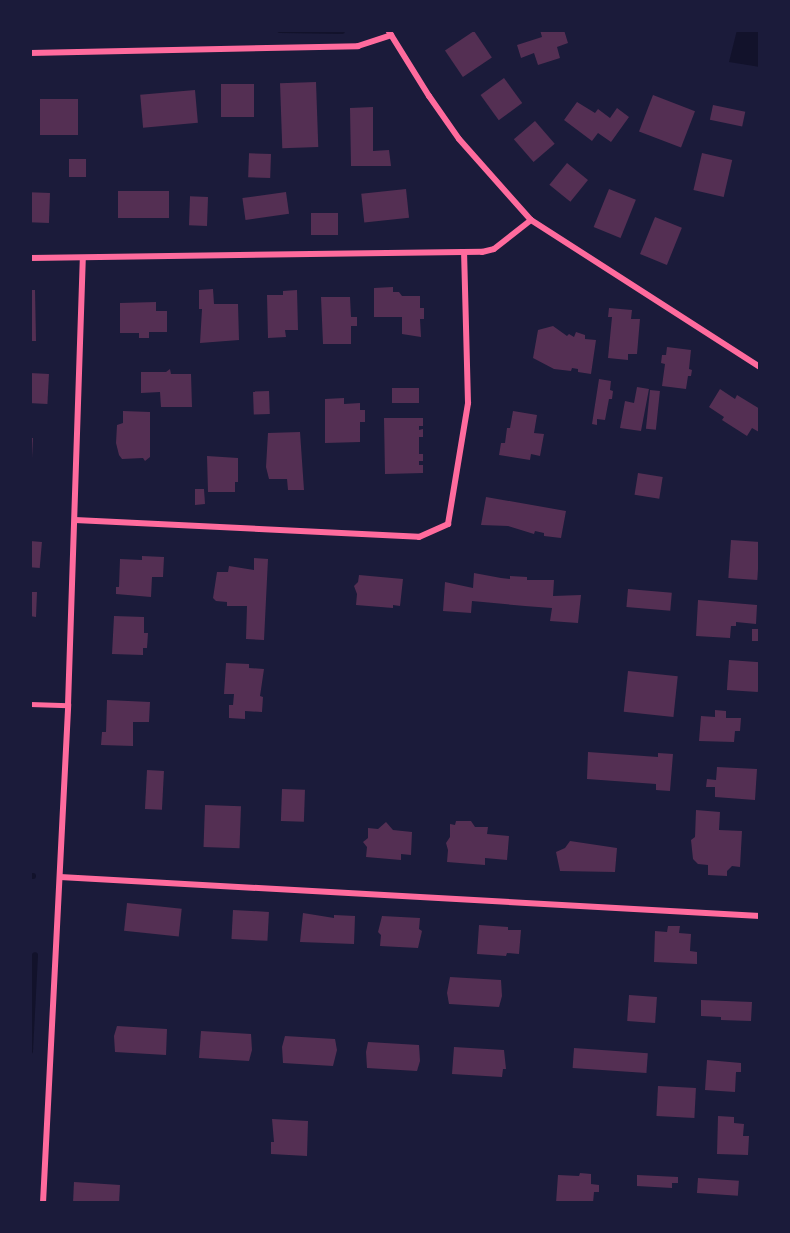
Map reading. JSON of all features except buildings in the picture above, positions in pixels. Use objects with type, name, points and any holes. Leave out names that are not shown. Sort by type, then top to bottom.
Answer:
[{"type":"street","points":[[30,52],[358,46],[389,33],[459,139],[531,220],[760,368]]},
{"type":"street","points":[[30,258],[464,253],[494,249],[531,220]]},
{"type":"street","points":[[75,520],[419,537],[448,524],[468,403],[464,253]]},
{"type":"street","points":[[43,1203],[68,705],[83,258]]},
{"type":"street","points":[[60,877],[760,916]]},
{"type":"lane","points":[[30,704],[68,705]]},
{"type":"shaded area","points":[[737,30],[760,30],[760,67],[729,62]]},
{"type":"waterway","points":[[280,30],[342,31]]},
{"type":"waterway","points":[[30,1051],[35,955]]}]
